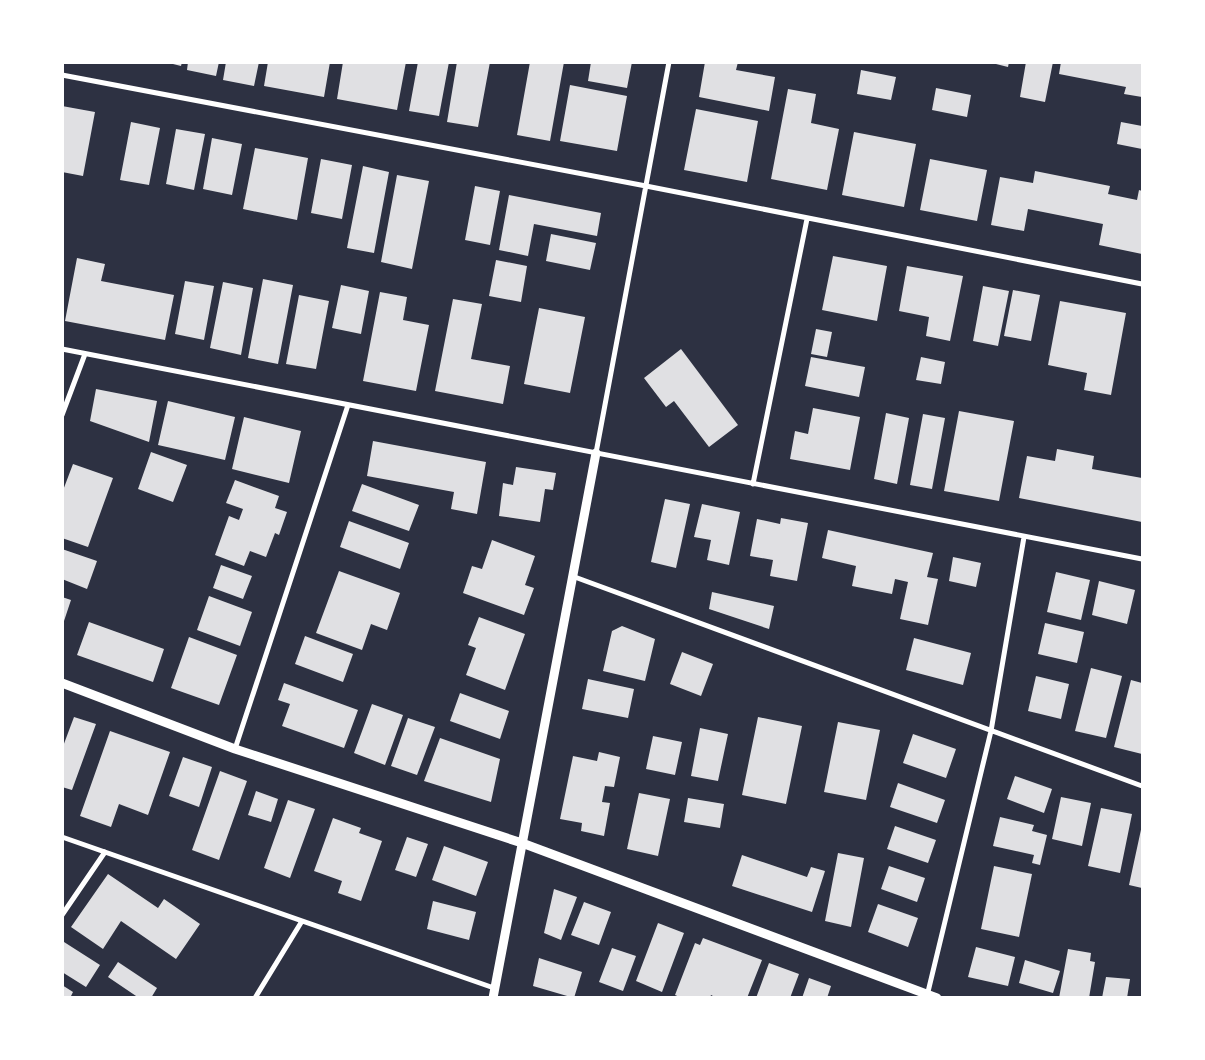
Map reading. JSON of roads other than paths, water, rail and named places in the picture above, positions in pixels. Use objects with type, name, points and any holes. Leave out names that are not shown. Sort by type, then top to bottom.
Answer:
[{"type":"street","points":[[62,837],[302,921],[494,993],[669,62]]},
{"type":"street","points":[[62,75],[646,186],[1142,284]]},
{"type":"street","points":[[753,484],[807,219]]},
{"type":"street","points":[[62,349],[1142,559]]},
{"type":"street","points":[[62,414],[84,354]]},
{"type":"street","points":[[236,749],[348,405]]},
{"type":"street","points":[[927,996],[991,731],[1024,537]]},
{"type":"street","points":[[572,576],[1142,786]]},
{"type":"street","points":[[62,683],[236,749],[522,843],[927,996],[937,998]]},
{"type":"street","points":[[62,915],[105,852]]},
{"type":"street","points":[[255,998],[302,921]]}]
